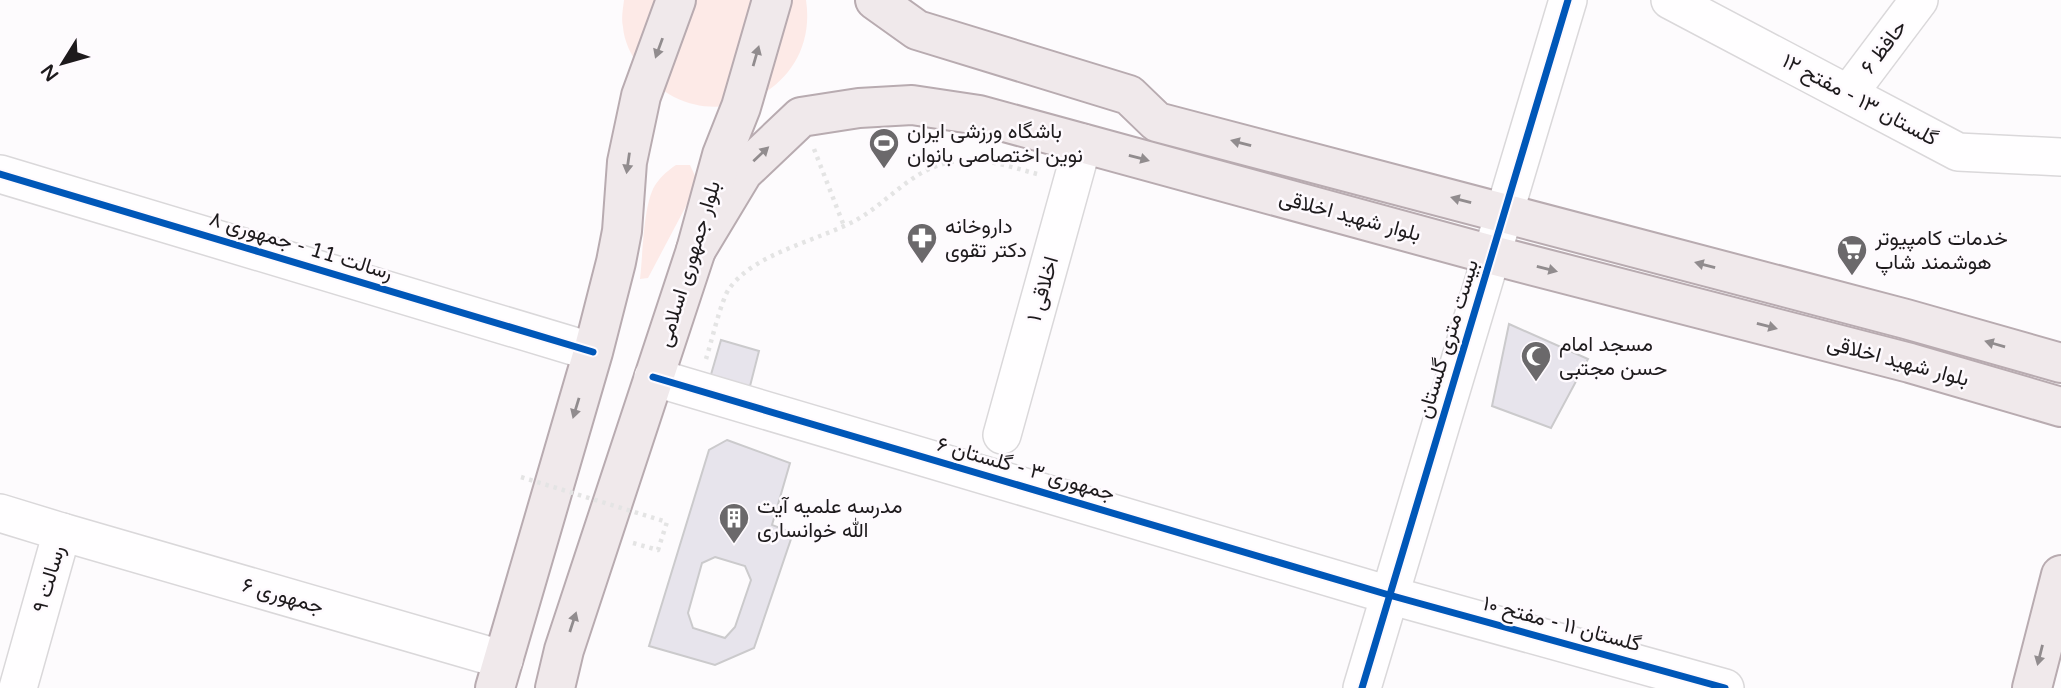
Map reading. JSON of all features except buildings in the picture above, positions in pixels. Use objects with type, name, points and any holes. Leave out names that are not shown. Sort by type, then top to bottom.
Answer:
[{"type":"main road","points":[[499,674],[593,352],[622,231],[627,162],[642,96],[676,0]]},
{"type":"main road","name":"بلوار جمهوری اسلامی","points":[[555,688],[564,650],[695,250],[722,155],[741,107],[772,0]]},
{"type":"main road","name":"بلوار شهید اخلاقی","points":[[875,0],[917,30],[1129,95],[1157,122],[1906,319],[2061,363]]},
{"type":"main road","name":"بلوار شهید اخلاقی","points":[[801,117],[859,108],[912,106],[979,115],[1492,255],[1910,363],[2061,407]]},
{"type":"main road","points":[[695,250],[743,172],[801,117]]},
{"type":"main road","points":[[2032,688],[2061,575]]},
{"type":"street","name":"بیست متری گلستان","points":[[1362,688],[1568,0]]},
{"type":"street","name":"گلستان ۱۳ - مفتح ۱۲","points":[[1670,0],[1958,152],[2061,157]]},
{"type":"street","name":"حافظ ۶","points":[[1849,93],[1919,0]]},
{"type":"street","name":"اخلاقی ۱","points":[[1002,435],[1083,143]]},
{"type":"street","name":"رسالت 11 - جمهوری ۸","points":[[0,174],[593,352]]},
{"type":"street","name":"جمهوری ۳ - گلستان ۶","points":[[653,377],[1390,595]]},
{"type":"street","name":"رسالت ۹","points":[[0,513],[62,531],[18,688]]},
{"type":"street","name":"جمهوری ۶","points":[[62,531],[499,674]]},
{"type":"street","name":"گلستان ۱۱ - مفتح ۱۰","points":[[1390,595],[1725,688]]},
{"type":"path","points":[[801,117],[844,226]]},
{"type":"path","points":[[696,390],[727,290],[762,260],[861,217],[921,172],[948,162],[981,159],[1072,183]]},
{"type":"path","points":[[521,477],[667,522],[659,550]]},
{"type":"shaded area","points":[[624,0],[806,0],[805,34],[794,63],[775,85],[750,100],[721,107],[691,104],[663,90],[636,62],[628,48],[624,32]]},
{"type":"shaded area","points":[[676,165],[690,165],[696,178],[694,191],[648,278],[640,279],[645,221],[650,198],[657,182]]},
{"type":"cycle path","points":[[1362,688],[1568,0]]},
{"type":"cycle path","points":[[0,174],[593,352]]},
{"type":"cycle path","points":[[653,377],[1389,595],[1725,688]]},
{"type":"place","name":"باشگاه ورزشی ایران نوین اختصاصی بانوان","points":[[884,170]]},
{"type":"place","name":"داروخانه دکتر تقوی","points":[[922,265]]},
{"type":"place","name":"خدمات کامپیوتر هوشمند شاپ","points":[[1852,277]]},
{"type":"place","name":"مسجد امام حسن مجتبی","points":[[1536,383]]},
{"type":"place","name":"مدرسه علمیه آیت الله خوانساری","points":[[734,545]]}]
